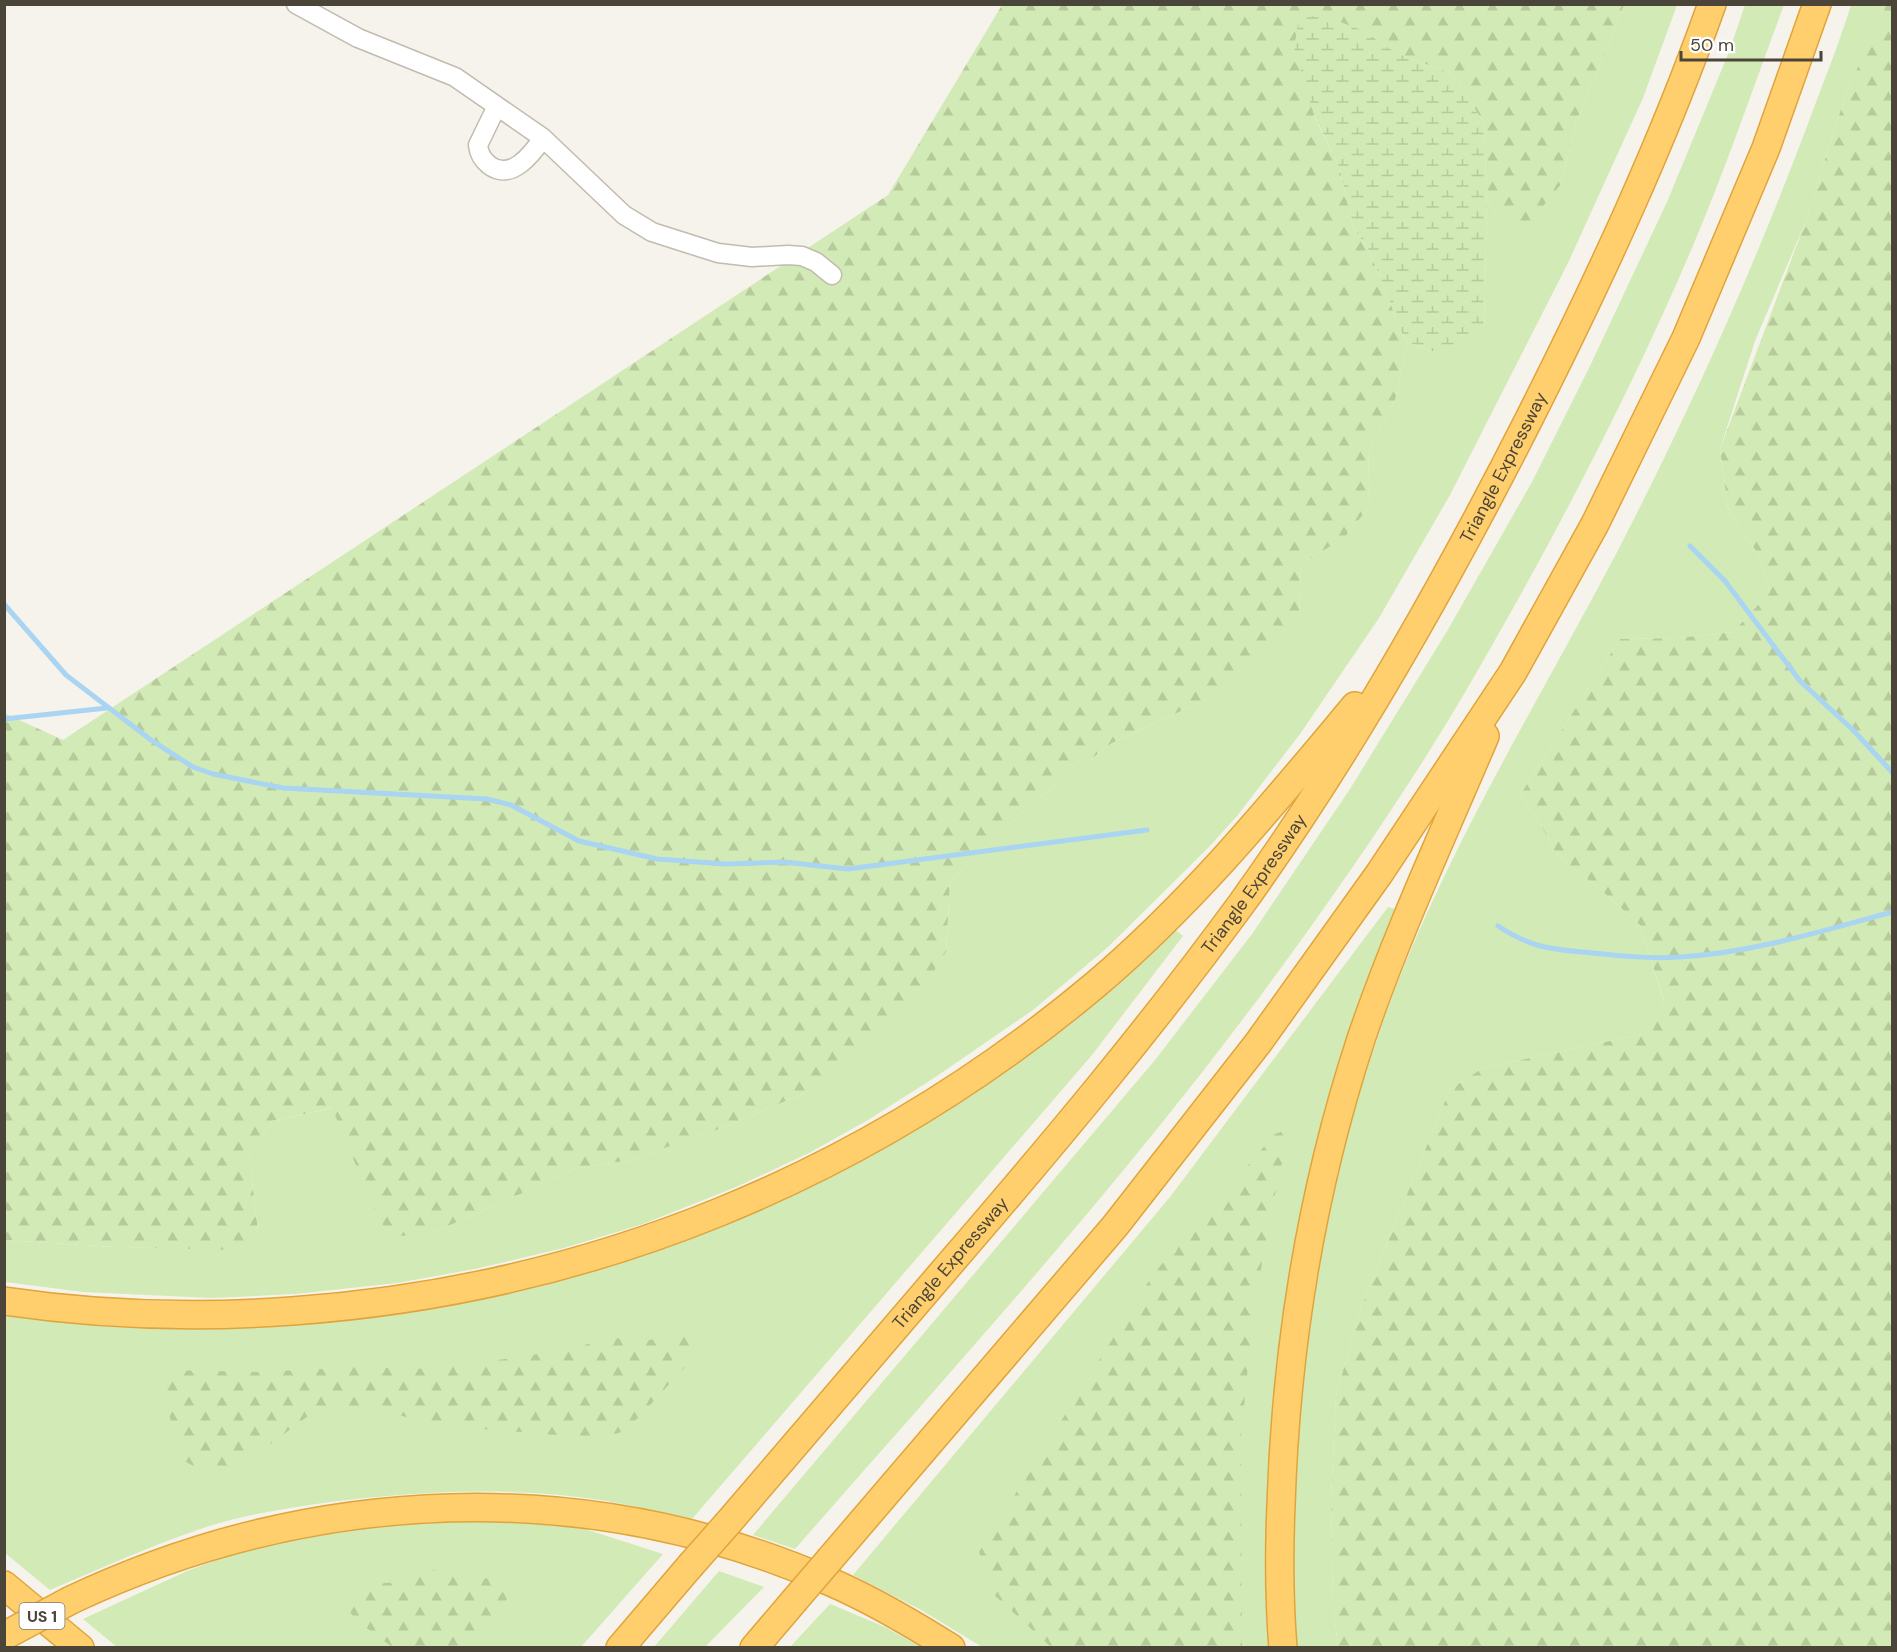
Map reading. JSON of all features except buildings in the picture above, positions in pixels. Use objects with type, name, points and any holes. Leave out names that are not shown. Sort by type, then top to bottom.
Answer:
[{"type":"highway","name":"Triangle Expressway","points":[[620,1647],[1054,1142],[1181,984],[1300,820],[1329,776],[1501,474],[1632,203],[1671,111],[1712,4]]},
{"type":"highway","points":[[754,1647],[1115,1226],[1258,1043],[1379,874],[1513,672],[1595,524],[1686,338],[1766,148],[1817,4]]},
{"type":"highway","points":[[4,1301],[120,1312],[216,1315],[314,1310],[409,1299],[502,1281],[593,1257],[668,1232],[768,1192],[853,1150],[937,1101],[1016,1047],[1096,983],[1165,921],[1209,876],[1402,650]]},
{"type":"highway","points":[[1282,1647],[1280,1536],[1286,1419],[1301,1296],[1325,1167],[1345,1092],[1384,976],[1513,672]]},
{"type":"highway","points":[[4,1636],[71,1600],[134,1572],[258,1533],[310,1522],[416,1509],[468,1507],[524,1508],[576,1513],[682,1533],[785,1563],[835,1584],[951,1647]]},
{"type":"highway","name":"US 1","points":[[4,1585],[80,1647]]},
{"type":"lane","points":[[296,4],[358,38],[455,77],[543,138],[624,214],[652,232],[718,253],[752,257],[802,256],[816,262],[832,275]]},
{"type":"lane","points":[[498,106],[478,145],[481,157],[488,164],[502,170],[517,166],[524,162],[543,138]]},
{"type":"green space","points":[[1887,4],[1892,5],[1892,1647],[1338,1647],[1333,1604],[1331,1499],[1336,1396],[1361,1307],[1450,1089],[1483,1068],[1652,1032],[1664,1001],[1640,925],[1557,855],[1537,818],[1520,795],[1620,639],[1677,638],[1733,632],[1770,592],[1756,551],[1728,509],[1720,449],[1805,223],[1846,93]]},
{"type":"green space","points":[[1002,5],[1624,5],[1576,123],[1561,184],[1527,226],[1497,217],[1487,200],[1484,123],[1452,74],[1396,53],[1364,31],[1314,116],[1340,169],[1353,227],[1369,250],[1398,327],[1408,342],[1395,400],[1368,452],[1370,506],[1344,538],[1301,564],[1299,611],[1257,657],[1207,699],[1112,743],[1024,810],[950,883],[946,952],[913,1004],[861,1053],[804,1093],[728,1126],[630,1160],[573,1169],[432,1233],[390,1237],[377,1215],[332,1108],[272,1121],[249,1155],[258,1231],[240,1250],[115,1247],[5,1240],[4,713],[63,740],[888,195]]},
{"type":"green space","points":[[1624,5],[1677,5],[1643,98],[1568,263],[1450,495],[1379,618],[1300,734],[1237,816],[1209,847],[1108,947],[1033,1010],[937,1076],[868,1120],[809,1153],[736,1187],[643,1224],[564,1248],[475,1269],[397,1283],[296,1294],[212,1298],[83,1292],[5,1282],[4,1240],[115,1247],[240,1249],[258,1231],[249,1155],[272,1121],[333,1108],[377,1215],[432,1233],[573,1169],[630,1160],[728,1126],[804,1093],[946,953],[950,883],[1024,810],[1112,743],[1207,699],[1299,611],[1301,564],[1344,538],[1370,506],[1368,452],[1395,400],[1408,342],[1431,351],[1484,332],[1487,200],[1497,217],[1561,184],[1576,123]]},
{"type":"green space","points":[[1745,5],[1784,5],[1692,248],[1638,369],[1578,487],[1496,638],[1425,758],[1328,902],[1225,1043],[1110,1187],[1021,1292],[795,1549],[753,1535],[1155,1060],[1252,934],[1350,789],[1446,633],[1532,482],[1590,366],[1667,202],[1729,52]]},
{"type":"green space","points":[[1851,5],[1887,5],[1846,93],[1805,223],[1755,341],[1720,449],[1728,509],[1756,551],[1770,592],[1733,632],[1677,638],[1620,639],[1520,795],[1537,818],[1557,855],[1640,925],[1664,1002],[1652,1032],[1483,1068],[1450,1089],[1361,1307],[1336,1396],[1331,1499],[1333,1604],[1338,1647],[1296,1648],[1293,1531],[1304,1356],[1312,1297],[1335,1173],[1377,1039],[1405,964],[1452,860],[1615,556],[1693,398],[1785,184]]},
{"type":"green space","points":[[1322,15],[1364,31],[1396,53],[1452,74],[1484,123],[1487,200],[1484,332],[1452,351],[1431,351],[1408,342],[1398,327],[1369,250],[1353,227],[1340,169],[1314,115],[1294,48],[1298,24],[1307,17]]},
{"type":"green space","points":[[1388,907],[1399,910],[1319,1146],[1273,1647],[982,1647],[923,1611],[853,1575],[1170,1197]]},
{"type":"green space","points":[[1173,928],[1183,936],[1092,1055],[692,1519],[607,1501],[538,1493],[434,1493],[364,1498],[283,1509],[221,1522],[147,1549],[50,1590],[5,1553],[5,1310],[395,1311],[862,1158],[934,1118],[1069,1025]]},
{"type":"green space","points":[[1284,1131],[1285,1150],[1270,1217],[1253,1315],[1241,1437],[1242,1647],[1051,1647],[993,1594],[979,1552],[1154,1273],[1275,1134]]},
{"type":"green space","points":[[681,1335],[694,1344],[695,1356],[638,1418],[619,1433],[593,1438],[433,1425],[399,1415],[358,1409],[308,1416],[272,1443],[237,1463],[209,1474],[184,1461],[159,1384],[162,1370],[262,1372],[358,1367],[412,1369],[452,1367],[577,1348],[607,1337],[643,1341]]},
{"type":"green space","points":[[455,1521],[523,1522],[585,1529],[663,1554],[581,1647],[117,1647],[83,1619],[187,1571],[246,1549],[306,1536],[372,1527]]},
{"type":"green space","points":[[431,1570],[490,1579],[502,1584],[507,1599],[475,1647],[392,1647],[356,1620],[344,1604],[354,1591],[360,1588],[372,1584],[399,1581]]},
{"type":"green space","points":[[719,1571],[764,1587],[705,1647],[654,1647]]},
{"type":"green space","points":[[830,1604],[885,1627],[921,1647],[790,1647]]},
{"type":"waterway","points":[[1690,546],[1725,581],[1800,681],[1853,730],[1892,772]]},
{"type":"waterway","points":[[4,604],[66,675],[151,740],[193,767],[213,774],[283,788],[487,799],[511,805],[579,841],[657,859],[726,864],[784,862],[848,869],[1147,830]]},
{"type":"waterway","points":[[4,719],[107,708]]},
{"type":"waterway","points":[[1498,926],[1510,934],[1543,947],[1668,958],[1706,955],[1760,946],[1892,912]]}]
